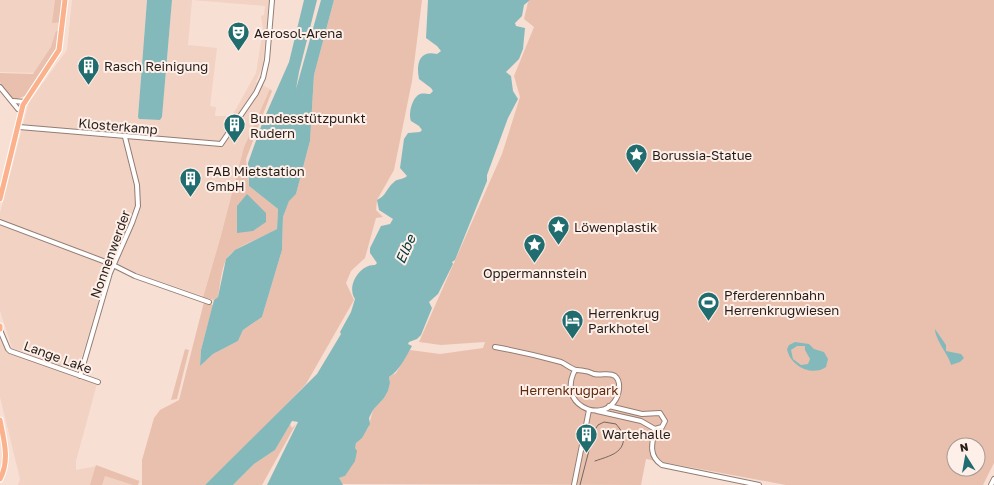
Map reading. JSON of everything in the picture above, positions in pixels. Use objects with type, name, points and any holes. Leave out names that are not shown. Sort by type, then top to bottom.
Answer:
[{"type":"main road","points":[[0,198],[25,102],[59,50],[65,0]]},
{"type":"main road","points":[[0,420],[7,459],[4,472],[0,479]]},
{"type":"street","name":"Klosterkamp","points":[[19,127],[215,145],[224,141],[262,82],[267,60],[272,0]]},
{"type":"street","points":[[0,87],[18,109],[22,110]]},
{"type":"street","points":[[12,101],[25,102]]},
{"type":"street","name":"Nonnenwerder","points":[[80,376],[114,265],[138,206],[136,179],[125,137]]},
{"type":"street","points":[[0,222],[114,265],[133,275],[209,302]]},
{"type":"street","name":"Lange Lake","points":[[0,328],[8,349],[98,382]]},
{"type":"street","points":[[495,347],[559,362],[575,370],[585,370],[596,374],[615,376],[619,384],[619,391],[616,400],[610,406]]},
{"type":"street","points":[[575,370],[571,382],[571,394],[578,403],[592,410],[641,420],[655,429],[662,427],[665,423],[665,418],[660,413],[642,414],[610,406],[592,410]]},
{"type":"street","points":[[574,485],[592,410]]},
{"type":"street","points":[[655,429],[652,454],[655,460],[662,465],[759,485]]},
{"type":"street","points":[[991,485],[994,479]]},
{"type":"shaded area","points":[[0,0],[63,0],[60,33],[40,73],[0,72]]},
{"type":"shaded area","points":[[72,0],[147,0],[138,117],[139,119],[160,120],[162,117],[172,0],[192,0],[269,0],[263,65],[256,82],[270,89],[244,147],[220,239],[203,296],[133,272],[111,261],[77,372],[12,348],[0,311],[0,213],[29,102],[67,50]],"holes":[[[192,0],[265,6],[264,15],[261,16],[263,29],[256,73],[232,116],[215,116],[216,107],[210,106],[217,48],[188,45]]]},
{"type":"shaded area","points":[[0,336],[7,353],[11,353],[97,384],[76,461],[76,470],[97,466],[140,481],[138,485],[18,485],[20,479],[0,397]]},
{"type":"green space","points":[[55,0],[63,0],[62,22],[52,23]]},
{"type":"green space","points":[[334,0],[422,0],[412,81],[394,170],[377,200],[376,210],[383,217],[376,218],[365,258],[351,271],[346,283],[354,300],[306,384],[255,437],[205,485],[142,485],[142,460],[154,418],[160,410],[179,400],[204,302],[213,305],[201,350],[200,366],[213,354],[238,341],[243,330],[262,317],[282,250],[283,217],[289,200],[296,194],[310,141],[314,75]]},
{"type":"green space","name":"Herrenkrugpark","points":[[530,0],[994,0],[994,463],[983,485],[786,485],[646,459],[641,485],[341,484],[339,478],[345,476],[356,443],[368,428],[373,410],[388,391],[390,383],[389,377],[396,373],[410,350],[440,354],[483,348],[485,342],[441,345],[419,342],[502,154],[520,97],[514,76],[534,27],[524,19],[528,2]]},
{"type":"green space","points":[[56,31],[61,32],[53,57],[25,96],[14,100],[0,82],[0,73],[33,74],[51,47]]},
{"type":"green space","points":[[270,89],[272,91],[246,159],[249,186],[278,209],[277,229],[241,247],[229,255],[223,268],[218,297],[214,300],[203,297],[244,147]]},
{"type":"green space","points":[[185,349],[189,350],[177,399],[171,400]]},
{"type":"green space","points":[[290,424],[292,428],[296,424],[262,485],[233,485],[254,464],[275,450]]},
{"type":"green space","points":[[96,465],[139,481],[138,485],[133,485],[105,476],[102,485],[90,485]]},
{"type":"water","points":[[147,0],[172,0],[162,117],[160,120],[139,119],[138,117]]},
{"type":"water","points":[[304,0],[317,0],[296,89],[321,0],[334,0],[314,75],[310,141],[296,194],[289,201],[283,217],[282,250],[262,317],[243,330],[238,341],[213,354],[200,366],[201,350],[214,300],[218,297],[226,259],[235,250],[277,229],[278,209],[249,186],[248,163],[263,121],[289,62]]},
{"type":"water","name":"Elbe","points":[[428,0],[530,0],[524,5],[522,16],[515,23],[516,26],[525,28],[523,49],[519,59],[506,72],[511,76],[513,91],[518,99],[508,118],[487,175],[487,181],[455,260],[452,262],[453,264],[438,294],[429,302],[432,308],[421,335],[417,339],[409,342],[408,344],[412,346],[407,355],[399,367],[389,377],[390,383],[388,391],[373,410],[369,418],[370,424],[362,438],[356,443],[355,448],[357,451],[355,461],[345,476],[339,478],[343,485],[267,485],[298,422],[292,421],[275,450],[254,464],[233,485],[205,485],[317,374],[341,334],[340,332],[351,312],[355,299],[352,288],[353,282],[364,268],[377,263],[370,253],[370,248],[381,226],[390,224],[393,219],[379,210],[377,200],[395,181],[407,176],[400,168],[404,139],[408,133],[420,132],[422,130],[411,121],[411,106],[417,96],[421,94],[430,94],[433,91],[419,79],[418,68],[420,59],[426,54],[437,54],[441,51],[426,38]]},
{"type":"water","points":[[247,194],[266,213],[266,222],[253,231],[237,233],[237,206]]},
{"type":"water","points":[[935,329],[946,345],[946,351],[961,354],[964,358],[960,362],[951,365],[937,338]]},
{"type":"water","points":[[795,342],[809,344],[814,349],[824,352],[828,359],[826,367],[814,371],[802,368],[792,360],[789,355],[787,349],[789,345]],"holes":[[[797,346],[805,346],[805,350],[810,359],[808,364],[801,365],[793,359],[791,350]]]},
{"type":"tram line","points":[[580,485],[594,431],[598,425],[604,422],[616,424],[623,433],[624,440],[620,449],[616,453],[595,461]]},
{"type":"place","name":"Aerosol-Arena","points":[[238,52]]},
{"type":"place","name":"Rasch Reinigung","points":[[88,86]]},
{"type":"place","name":"Bundesstützpunkt Rudern","points":[[235,144]]},
{"type":"place","name":"Borussia-Statue","points":[[637,174]]},
{"type":"place","name":"FAB Mietstation GmbH","points":[[191,198]]},
{"type":"place","name":"Löwenplastik","points":[[558,246]]},
{"type":"place","name":"Oppermannstein","points":[[535,264]]},
{"type":"place","name":"Pferderennbahn Herrenkrugwiesen","points":[[709,322]]},
{"type":"place","name":"Herrenkrug Parkhotel","points":[[573,340]]},
{"type":"place","name":"Wartehalle","points":[[586,454]]}]
